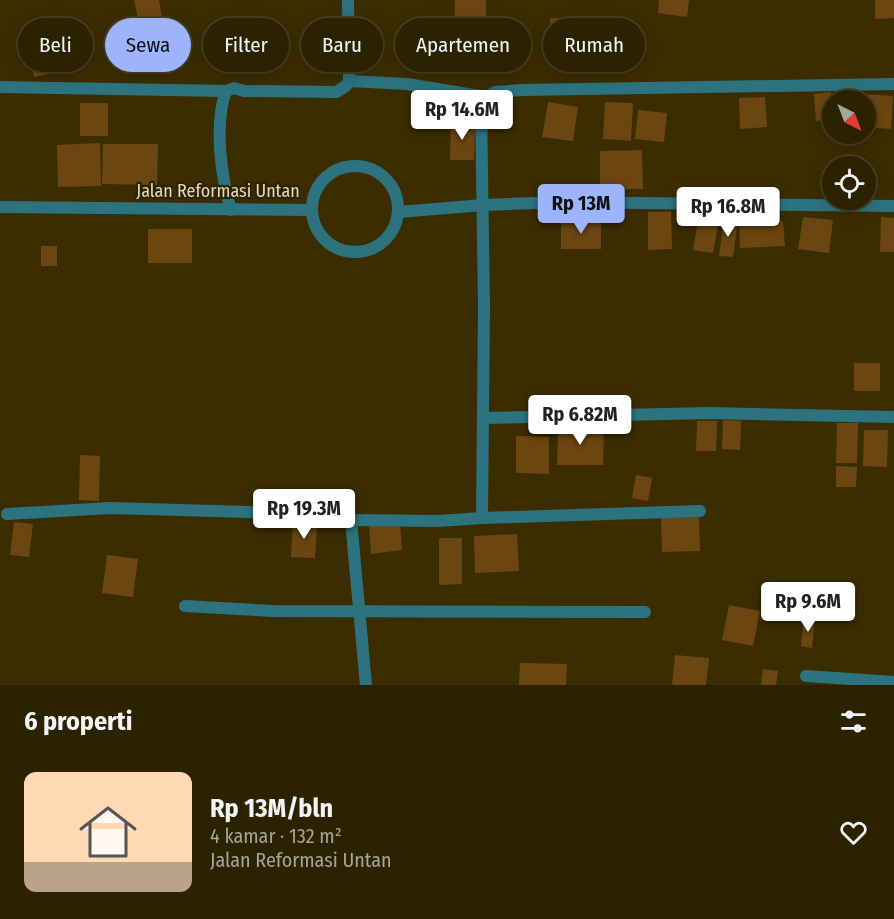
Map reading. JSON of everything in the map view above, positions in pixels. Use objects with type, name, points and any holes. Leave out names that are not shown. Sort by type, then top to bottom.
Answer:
[{"type":"street","points":[[0,87],[226,92],[234,88],[244,91],[336,92],[346,87],[349,81],[348,0]]},
{"type":"street","points":[[349,81],[407,84],[486,97]]},
{"type":"street","points":[[482,518],[484,307],[481,105],[486,97],[495,92],[523,90],[894,84]]},
{"type":"street","points":[[226,92],[222,102],[221,154],[223,184],[231,210]]},
{"type":"street","points":[[312,210],[315,193],[325,178],[339,169],[357,166],[374,170],[388,180],[397,195],[399,212],[559,202],[894,206]]},
{"type":"street","name":"Jalan Reformasi Untan","points":[[0,207],[312,210],[315,226],[324,240],[338,250],[354,253],[370,250],[385,242],[395,228],[399,212]]},
{"type":"street","points":[[483,418],[710,413],[894,417]]},
{"type":"street","points":[[7,514],[110,508],[249,512],[351,520],[438,521],[700,511]]},
{"type":"street","points":[[351,520],[366,685]]},
{"type":"street","points":[[184,606],[273,611],[645,612]]},
{"type":"street","points":[[806,676],[894,682]]},
{"type":"building","points":[[134,0],[159,0],[162,18],[138,18]]},
{"type":"building","points":[[455,0],[486,0],[486,18],[454,18]]},
{"type":"building","points":[[659,0],[689,0],[687,17],[658,13]]},
{"type":"building","points":[[875,0],[894,0],[894,18],[875,19]]},
{"type":"building","points":[[33,72],[53,72],[53,73],[34,77]]},
{"type":"building","points":[[822,93],[822,120],[816,121],[814,94]]},
{"type":"building","points":[[876,95],[893,96],[891,129],[876,128]]},
{"type":"building","points":[[765,97],[767,127],[740,129],[739,98]]},
{"type":"building","points":[[548,102],[578,107],[573,141],[542,137]]},
{"type":"building","points":[[605,102],[633,103],[631,141],[603,139]]},
{"type":"building","points":[[80,103],[108,103],[108,136],[80,136]]},
{"type":"building","points":[[638,110],[667,113],[664,142],[635,139]]},
{"type":"building","points":[[451,121],[475,122],[474,160],[450,160]]},
{"type":"building","points":[[100,143],[101,186],[58,187],[57,145]]},
{"type":"building","points":[[103,144],[158,144],[157,185],[102,184]]},
{"type":"building","points":[[642,150],[643,189],[600,189],[600,151]]},
{"type":"building","points":[[700,210],[720,213],[713,253],[693,250]]},
{"type":"building","points":[[648,212],[671,212],[672,249],[648,250]]},
{"type":"building","points":[[803,217],[833,220],[829,253],[798,249]]},
{"type":"building","points":[[881,217],[894,218],[894,252],[880,252]]},
{"type":"building","points":[[724,219],[738,221],[733,257],[719,256]]},
{"type":"building","points":[[601,220],[601,249],[561,249],[561,221]]},
{"type":"building","points":[[783,221],[785,246],[740,248],[739,224]]},
{"type":"building","points":[[148,229],[192,229],[192,263],[148,263]]},
{"type":"building","points":[[41,246],[57,246],[57,266],[41,266]]},
{"type":"building","points":[[854,363],[880,363],[880,391],[854,391]]},
{"type":"building","points":[[723,420],[741,421],[740,450],[722,449]]},
{"type":"building","points":[[697,421],[717,421],[716,451],[696,451]]},
{"type":"building","points":[[837,423],[858,423],[857,463],[836,463]]},
{"type":"building","points":[[558,427],[604,428],[603,465],[557,465]]},
{"type":"building","points":[[864,430],[888,430],[887,467],[863,466]]},
{"type":"building","points":[[516,436],[549,437],[549,474],[516,473]]},
{"type":"building","points":[[80,455],[100,456],[99,501],[79,500]]},
{"type":"building","points":[[836,466],[857,467],[856,487],[836,487]]},
{"type":"building","points":[[636,475],[652,478],[648,501],[632,498]]},
{"type":"building","points":[[699,517],[700,551],[662,552],[661,518]]},
{"type":"building","points":[[14,522],[33,524],[29,557],[10,555]]},
{"type":"building","points":[[400,522],[402,550],[371,554],[369,525]]},
{"type":"building","points":[[293,523],[317,524],[315,558],[291,557]]},
{"type":"building","points":[[517,534],[519,571],[475,573],[474,536]]},
{"type":"building","points":[[439,538],[462,538],[462,584],[439,585]]},
{"type":"building","points":[[107,555],[138,559],[133,597],[102,593]]},
{"type":"building","points":[[729,605],[760,611],[753,646],[722,640]]},
{"type":"building","points":[[804,618],[815,619],[812,648],[801,646]]},
{"type":"building","points":[[675,655],[709,658],[706,685],[672,685]]},
{"type":"building","points":[[520,663],[567,664],[566,685],[519,685]]},
{"type":"building","points":[[763,669],[778,671],[776,685],[761,685]]}]
